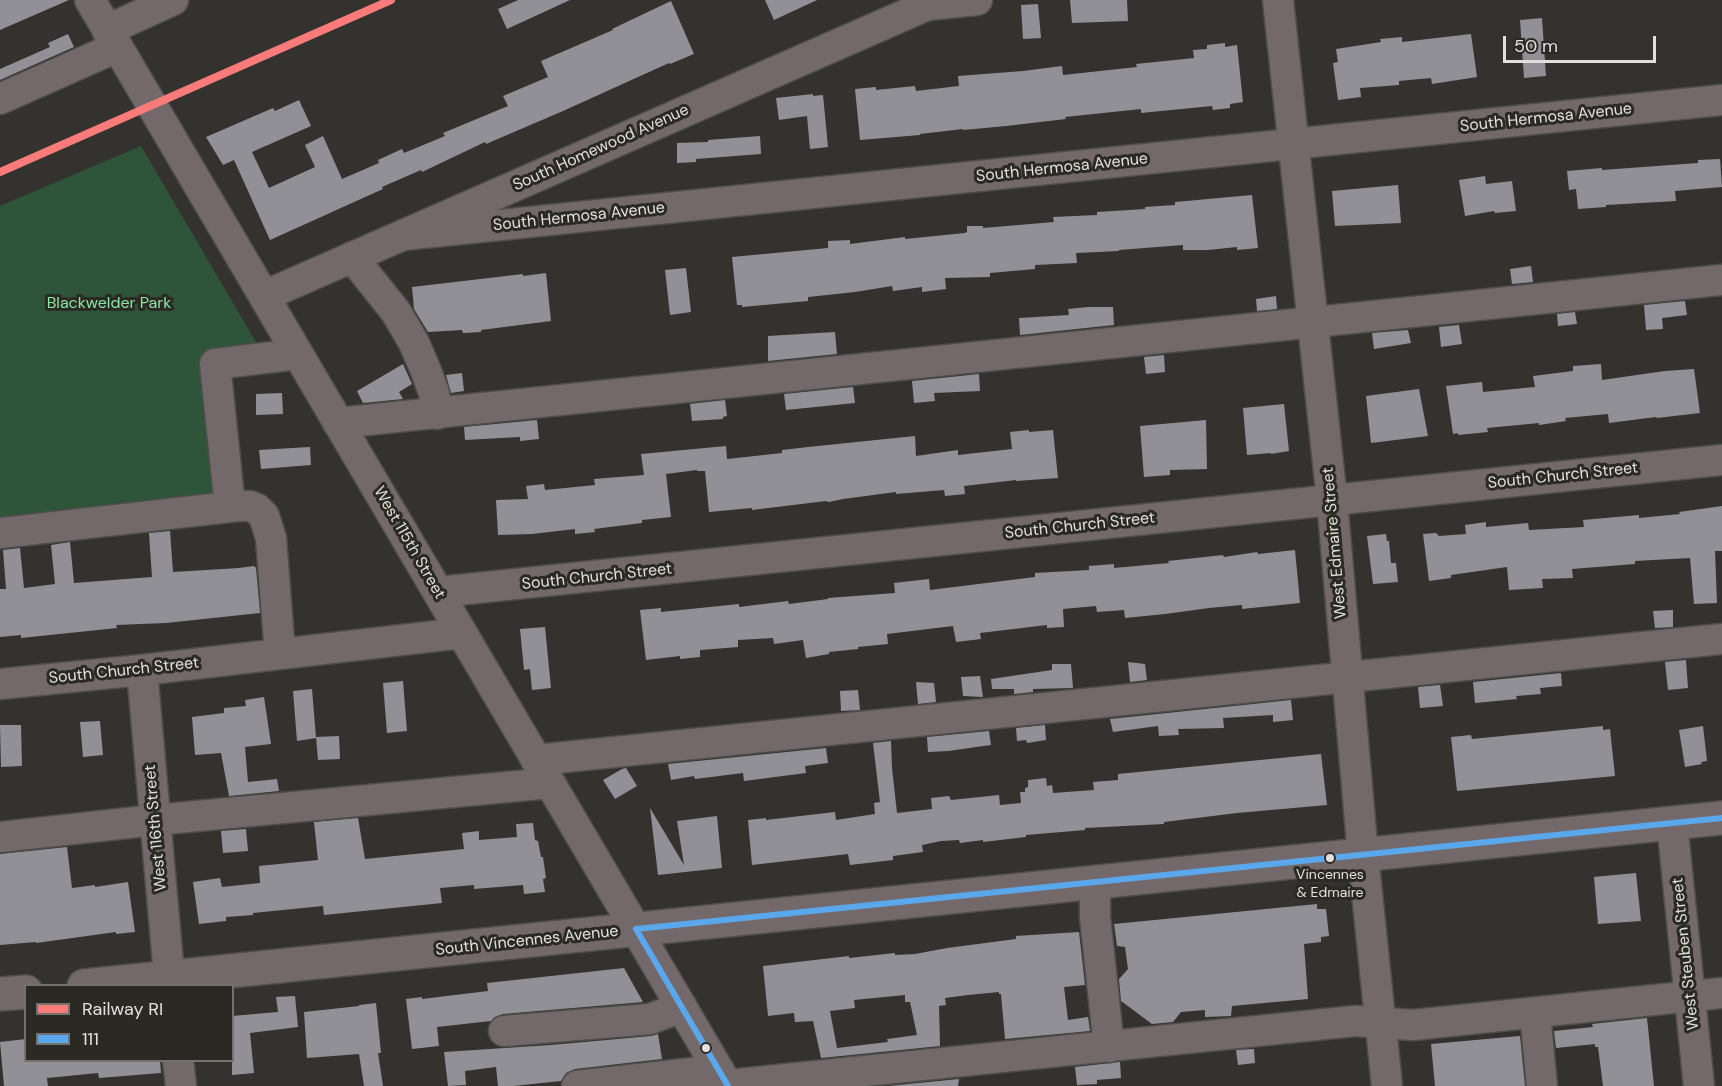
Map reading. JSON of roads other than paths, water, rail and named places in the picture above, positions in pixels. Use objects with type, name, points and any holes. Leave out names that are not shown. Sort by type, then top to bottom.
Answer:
[{"type":"main road","name":"South Vincennes Avenue","points":[[118,984],[170,981],[636,929],[1722,818]]},
{"type":"main road","points":[[0,994],[24,992]]},
{"type":"street","name":"West 115th Street","points":[[90,0],[725,1080]]},
{"type":"street","points":[[0,99],[112,38],[173,0]]},
{"type":"street","name":"South Homewood Avenue","points":[[264,296],[934,2],[977,0]]},
{"type":"street","name":"West Edmaire Street","points":[[1278,0],[1332,500],[1363,855],[1387,1086]]},
{"type":"street","name":"South Hermosa Avenue","points":[[403,235],[1722,100]]},
{"type":"street","points":[[352,257],[396,312],[414,344],[434,393],[437,414]]},
{"type":"street","points":[[338,423],[1722,280]]},
{"type":"street","points":[[230,507],[215,364],[298,354]]},
{"type":"street","name":"South Church Street","points":[[438,592],[1722,460]]},
{"type":"street","points":[[0,533],[230,507],[250,506],[257,509],[264,516],[271,538],[280,654]]},
{"type":"street","name":"South Church Street","points":[[0,684],[462,633]]},
{"type":"street","points":[[0,837],[1347,677],[1722,639]]},
{"type":"street","name":"West 116th Street","points":[[142,670],[170,981]]},
{"type":"street","name":"West Steuben Street","points":[[1672,823],[1699,1086]]},
{"type":"street","points":[[1095,882],[1095,916],[1109,1047]]},
{"type":"street","points":[[578,1086],[725,1080],[1109,1047],[1355,1021],[1413,1025],[1722,993]]},
{"type":"street","points":[[504,1031],[650,1018],[682,1007]]},
{"type":"street","points":[[1535,1013],[1542,1086]]},
{"type":"street","points":[[178,1062],[181,1086]]},
{"type":"rail line","name":"RI","points":[[0,172],[391,0]]},
{"type":"place","name":"Vincennes & Edmaire","points":[[1330,858]]},
{"type":"park label","name":"Blackwelder Park","points":[[109,304]]}]
